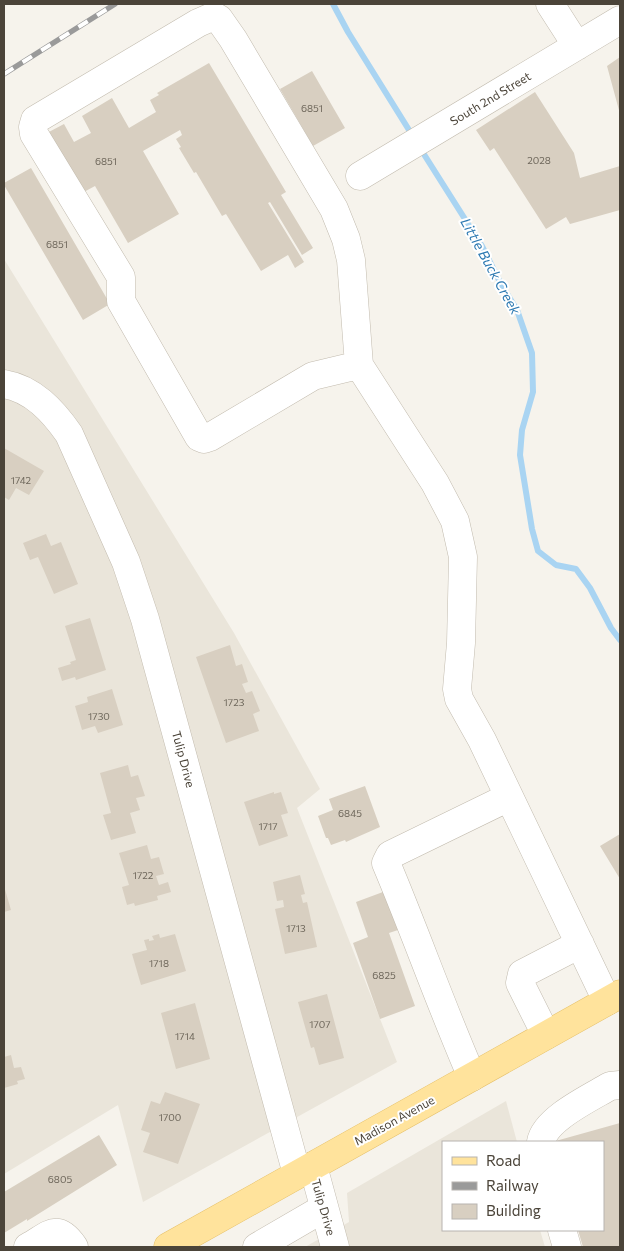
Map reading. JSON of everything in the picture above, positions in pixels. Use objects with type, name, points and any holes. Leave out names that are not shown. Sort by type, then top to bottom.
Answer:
[{"type":"main road","name":"Madison Avenue","points":[[168,1247],[614,997]]},
{"type":"street","points":[[550,4],[576,46]]},
{"type":"street","points":[[359,365],[312,376],[210,437],[204,439],[200,437],[121,300],[121,277],[34,134],[35,120],[198,22],[214,16],[219,19],[234,39],[334,209],[346,239],[351,260],[359,365],[435,483],[455,521],[463,557],[459,699],[482,740],[580,944],[614,997]]},
{"type":"street","name":"South 2nd Street","points":[[360,176],[620,20]]},
{"type":"street","name":"Tulip Drive","points":[[4,384],[16,387],[40,400],[59,419],[69,434],[126,562],[145,619],[305,1170],[324,1208],[335,1247]]},
{"type":"street","points":[[472,1077],[445,1015],[413,926],[386,863],[390,855],[509,797]]},
{"type":"street","points":[[546,1035],[520,983],[520,978],[522,974],[580,944]]},
{"type":"street","points":[[541,1141],[542,1135],[553,1122],[610,1086],[620,1084]]},
{"type":"street","points":[[257,1247],[324,1208]]},
{"type":"street","points":[[562,1231],[567,1247]]},
{"type":"street","points":[[28,1247],[55,1232],[60,1232],[67,1237],[74,1247]]},
{"type":"shaded area","points":[[4,259],[234,633],[320,789],[297,808],[397,1062],[143,1202],[118,1105],[4,1174]]},
{"type":"shaded area","points":[[506,1101],[517,1141],[442,1141],[442,1231],[540,1231],[545,1247],[305,1247],[349,1222],[347,1193]]},
{"type":"building","points":[[620,57],[620,114],[607,66]]},
{"type":"building","points":[[209,63],[286,192],[281,195],[313,248],[302,255],[270,202],[268,203],[304,262],[295,268],[288,255],[261,271],[226,214],[222,216],[196,172],[194,173],[179,148],[181,147],[176,139],[182,135],[180,130],[143,151],[179,214],[128,243],[95,186],[82,193],[47,133],[64,124],[74,142],[91,133],[82,116],[112,98],[129,128],[156,112],[150,100],[159,95],[157,93]]},
{"type":"building","points":[[312,71],[345,128],[313,146],[280,89]]},
{"type":"building","points":[[535,92],[574,153],[580,178],[620,166],[620,210],[570,224],[566,217],[546,229],[494,148],[490,151],[476,130]]},
{"type":"building","points":[[31,168],[110,304],[83,320],[4,185],[4,183]]},
{"type":"building","points":[[4,448],[44,471],[29,495],[16,488],[9,500],[4,497]]},
{"type":"building","points":[[46,534],[51,546],[61,542],[78,584],[54,594],[38,557],[30,560],[23,543]]},
{"type":"building","points":[[90,618],[106,670],[76,680],[75,677],[62,681],[58,668],[71,664],[70,662],[76,660],[65,626]]},
{"type":"building","points":[[230,645],[236,666],[242,664],[248,682],[242,684],[246,693],[252,691],[260,711],[253,714],[259,731],[226,743],[196,657]]},
{"type":"building","points":[[112,689],[123,725],[98,733],[95,726],[82,730],[75,706],[88,702],[87,697]]},
{"type":"building","points":[[128,765],[131,777],[138,775],[145,796],[136,798],[140,810],[130,813],[136,833],[111,840],[103,815],[111,813],[100,773]]},
{"type":"building","points":[[365,786],[380,827],[346,842],[345,840],[331,845],[328,838],[326,838],[318,816],[333,810],[329,799]]},
{"type":"building","points":[[274,792],[274,794],[281,792],[288,813],[281,815],[288,836],[259,846],[244,802]]},
{"type":"building","points":[[620,834],[620,879],[600,846]]},
{"type":"building","points":[[147,845],[151,859],[159,857],[164,874],[156,876],[159,885],[168,882],[171,892],[157,896],[158,900],[135,906],[134,903],[127,905],[122,887],[129,885],[119,853]]},
{"type":"building","points":[[300,875],[305,894],[301,895],[303,903],[307,902],[317,947],[285,954],[275,909],[284,907],[283,900],[277,901],[273,882]]},
{"type":"building","points":[[4,886],[11,910],[4,912]]},
{"type":"building","points":[[391,889],[404,928],[389,933],[415,1006],[380,1019],[353,943],[368,937],[356,902]]},
{"type":"building","points":[[159,934],[160,938],[175,934],[186,971],[141,985],[132,954],[147,950],[144,940],[154,940],[152,936]]},
{"type":"building","points":[[327,994],[344,1058],[319,1065],[314,1047],[311,1048],[298,1002]]},
{"type":"building","points":[[195,1003],[210,1059],[176,1069],[161,1013]]},
{"type":"building","points":[[11,1055],[14,1068],[21,1067],[25,1079],[17,1081],[18,1084],[4,1088],[4,1057]]},
{"type":"building","points":[[165,1092],[200,1104],[178,1164],[143,1152],[150,1133],[141,1130],[151,1101],[160,1104]]},
{"type":"building","points":[[620,1123],[620,1247],[583,1247],[578,1231],[604,1231],[604,1141],[556,1141]]},
{"type":"building","points":[[99,1135],[117,1165],[27,1221],[27,1219],[4,1233],[4,1192]]},
{"type":"waterway","name":"Little Buck Creek","points":[[333,4],[348,32],[414,138]]},
{"type":"waterway","name":"Little Buck Creek","points":[[420,148],[482,246],[501,284],[517,310],[532,353],[533,392],[522,430],[520,455],[532,529],[538,551],[556,565],[576,569],[590,588],[611,628],[620,640]]},
{"type":"railway","points":[[4,74],[115,4]]}]
